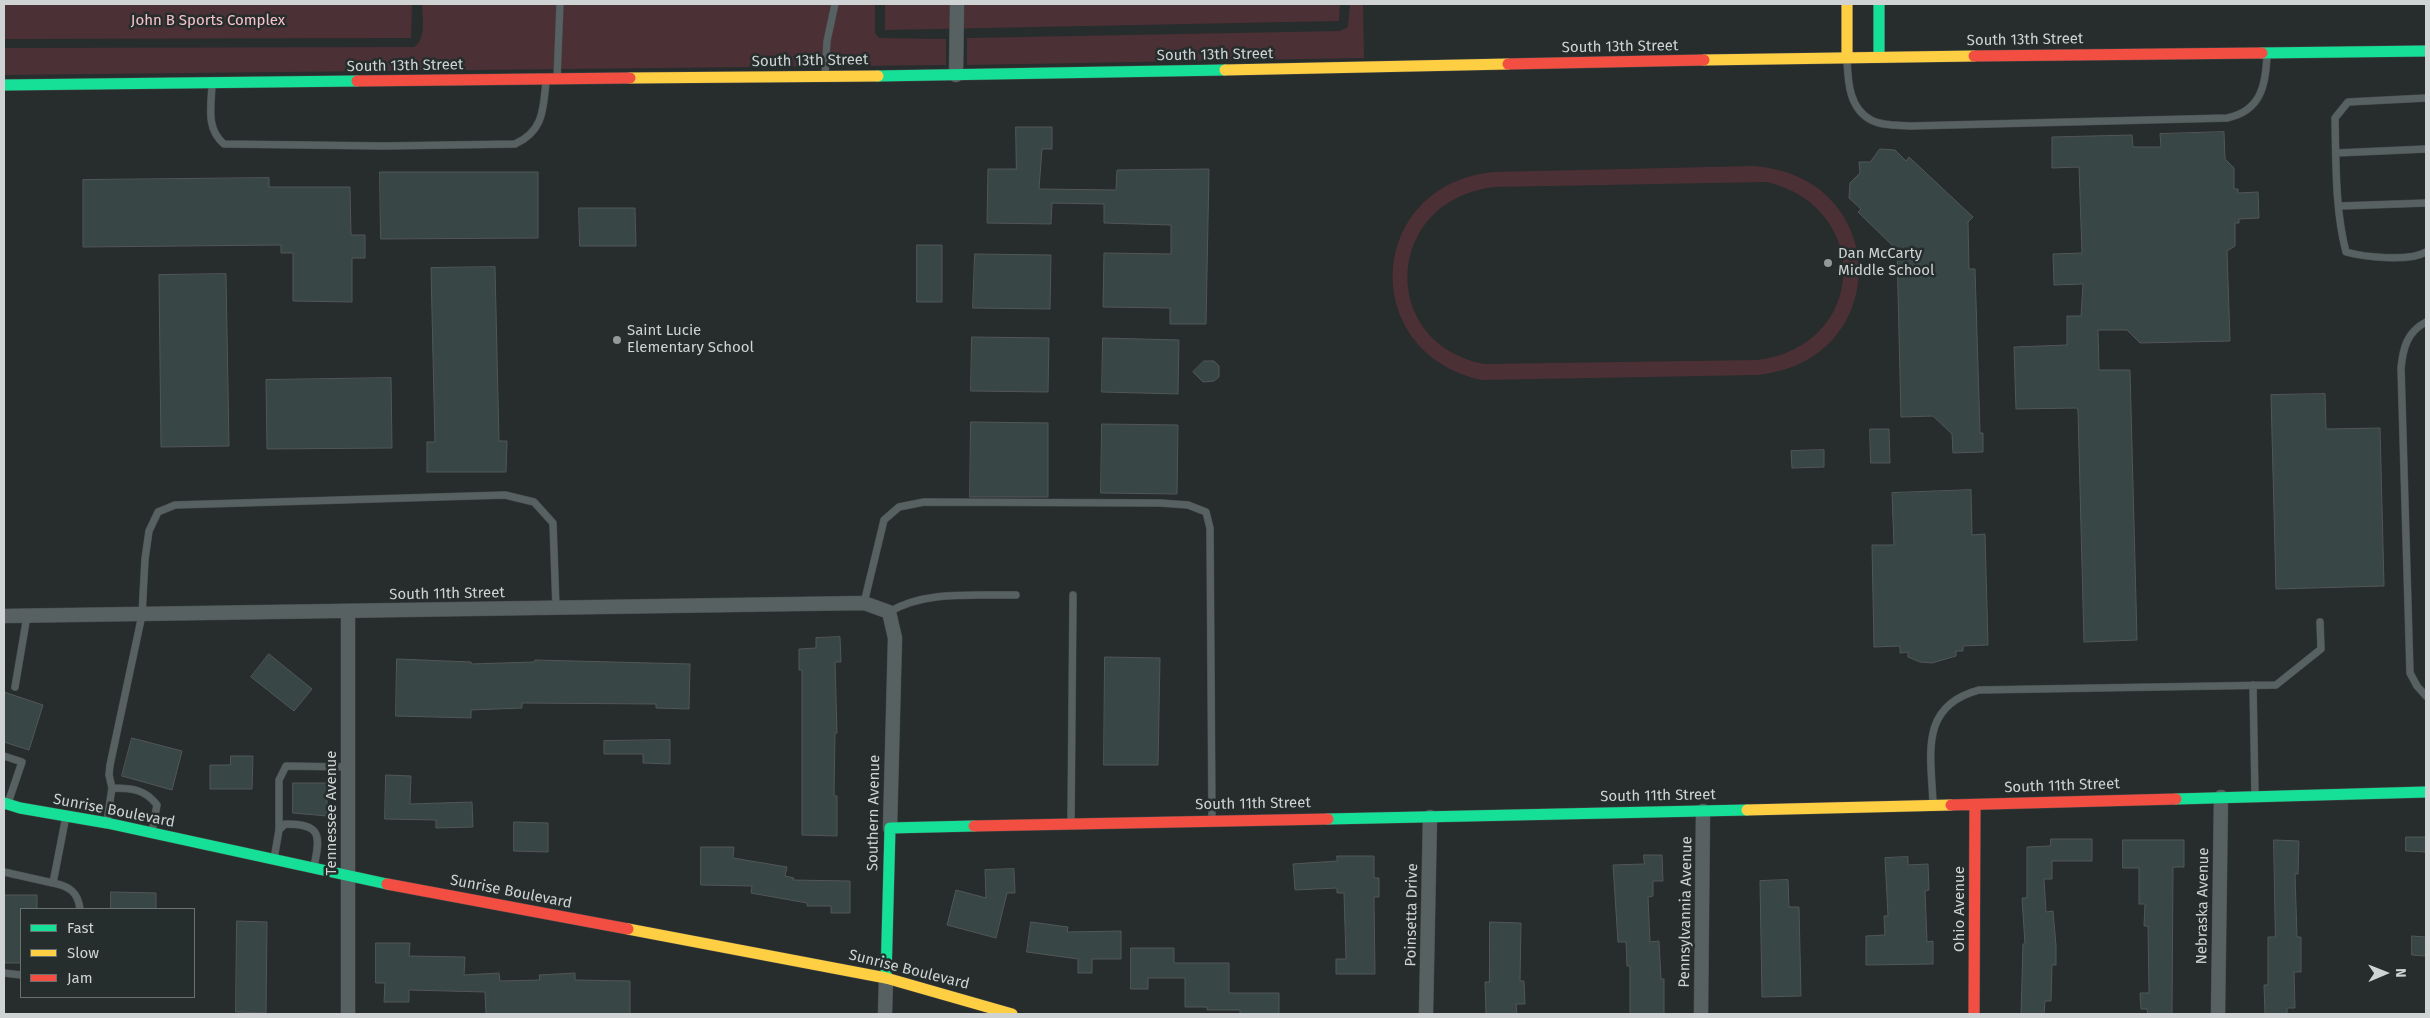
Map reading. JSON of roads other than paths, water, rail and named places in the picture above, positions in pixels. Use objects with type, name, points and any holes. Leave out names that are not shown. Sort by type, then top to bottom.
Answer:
[{"type":"street","points":[[956,75],[957,4]]},
{"type":"street","points":[[1847,4],[1847,57]]},
{"type":"street","points":[[1879,57],[1880,4]]},
{"type":"street","name":"South 13th Street","points":[[4,85],[956,75],[1847,57],[2426,51]]},
{"type":"street","name":"South 11th Street","points":[[4,616],[348,612],[864,602],[889,612]]},
{"type":"street","name":"Tennessee Avenue","points":[[348,612],[348,1014]]},
{"type":"street","name":"Southern Avenue","points":[[886,1014],[895,638],[889,612]]},
{"type":"street","name":"South 11th Street","points":[[890,828],[1933,806],[2426,792]]},
{"type":"street","name":"Nebraska Avenue","points":[[2218,1014],[2221,797]]},
{"type":"street","name":"Ohio Avenue","points":[[1974,1014],[1975,805]]},
{"type":"street","name":"Sunrise Boulevard","points":[[5,806],[107,823],[348,877],[886,978],[1012,1014]]},
{"type":"street","name":"Pennsylvannia Avenue","points":[[1701,1014],[1703,811]]},
{"type":"street","name":"Poinsetta Drive","points":[[1426,1014],[1430,817]]},
{"type":"lane","points":[[212,82],[211,127],[217,138],[224,144],[384,146],[515,144],[526,139],[536,129],[542,113],[552,79],[560,4]]},
{"type":"lane","points":[[825,76],[827,41],[835,4]]},
{"type":"lane","points":[[1847,57],[1848,87],[1855,104],[1863,114],[1871,120],[1882,124],[1910,126],[2234,117],[2250,109],[2257,99],[2264,78],[2267,53]]},
{"type":"lane","points":[[2426,98],[2348,102],[2335,118],[2336,185],[2340,206],[2341,234],[2346,252],[2364,257],[2393,257],[2426,252]]},
{"type":"lane","points":[[2336,152],[2426,149]]},
{"type":"lane","points":[[2340,206],[2426,203]]},
{"type":"lane","points":[[2426,322],[2419,326],[2409,337],[2403,349],[2400,368],[2410,673],[2417,686],[2426,696]]},
{"type":"lane","points":[[107,823],[112,788],[109,775],[110,765],[142,615],[149,531],[158,512],[176,505],[505,495],[534,502],[553,523],[556,608]]},
{"type":"lane","points":[[864,602],[884,520],[899,506],[924,502],[1160,503],[1188,505],[1206,512],[1210,528],[1212,821]]},
{"type":"lane","points":[[889,612],[900,605],[924,598],[1016,595]]},
{"type":"lane","points":[[1071,824],[1073,595]]},
{"type":"lane","points":[[15,687],[27,616]]},
{"type":"lane","points":[[1933,806],[1933,728],[1944,707],[1960,694],[1979,690],[2276,685],[2320,649],[2320,622]]},
{"type":"lane","points":[[2253,685],[2255,796]]},
{"type":"lane","points":[[4,756],[22,762],[5,806]]},
{"type":"lane","points":[[274,860],[279,830],[280,780],[286,766],[348,766]]},
{"type":"lane","points":[[112,788],[136,789],[151,798],[157,805],[152,833]]},
{"type":"lane","points":[[53,882],[66,816]]},
{"type":"lane","points":[[279,830],[285,824],[308,826],[314,829],[318,837],[314,869]]},
{"type":"lane","points":[[4,872],[69,886],[79,899],[80,908]]},
{"type":"lane","points":[[4,973],[20,975]]},
{"type":"place","name":"Dan McCarty Middle School","points":[[1828,263]]},
{"type":"place","name":"Saint Lucie Elementary School","points":[[617,340]]},
{"type":"park label","name":"John B Sports Complex","points":[[208,21]]}]
